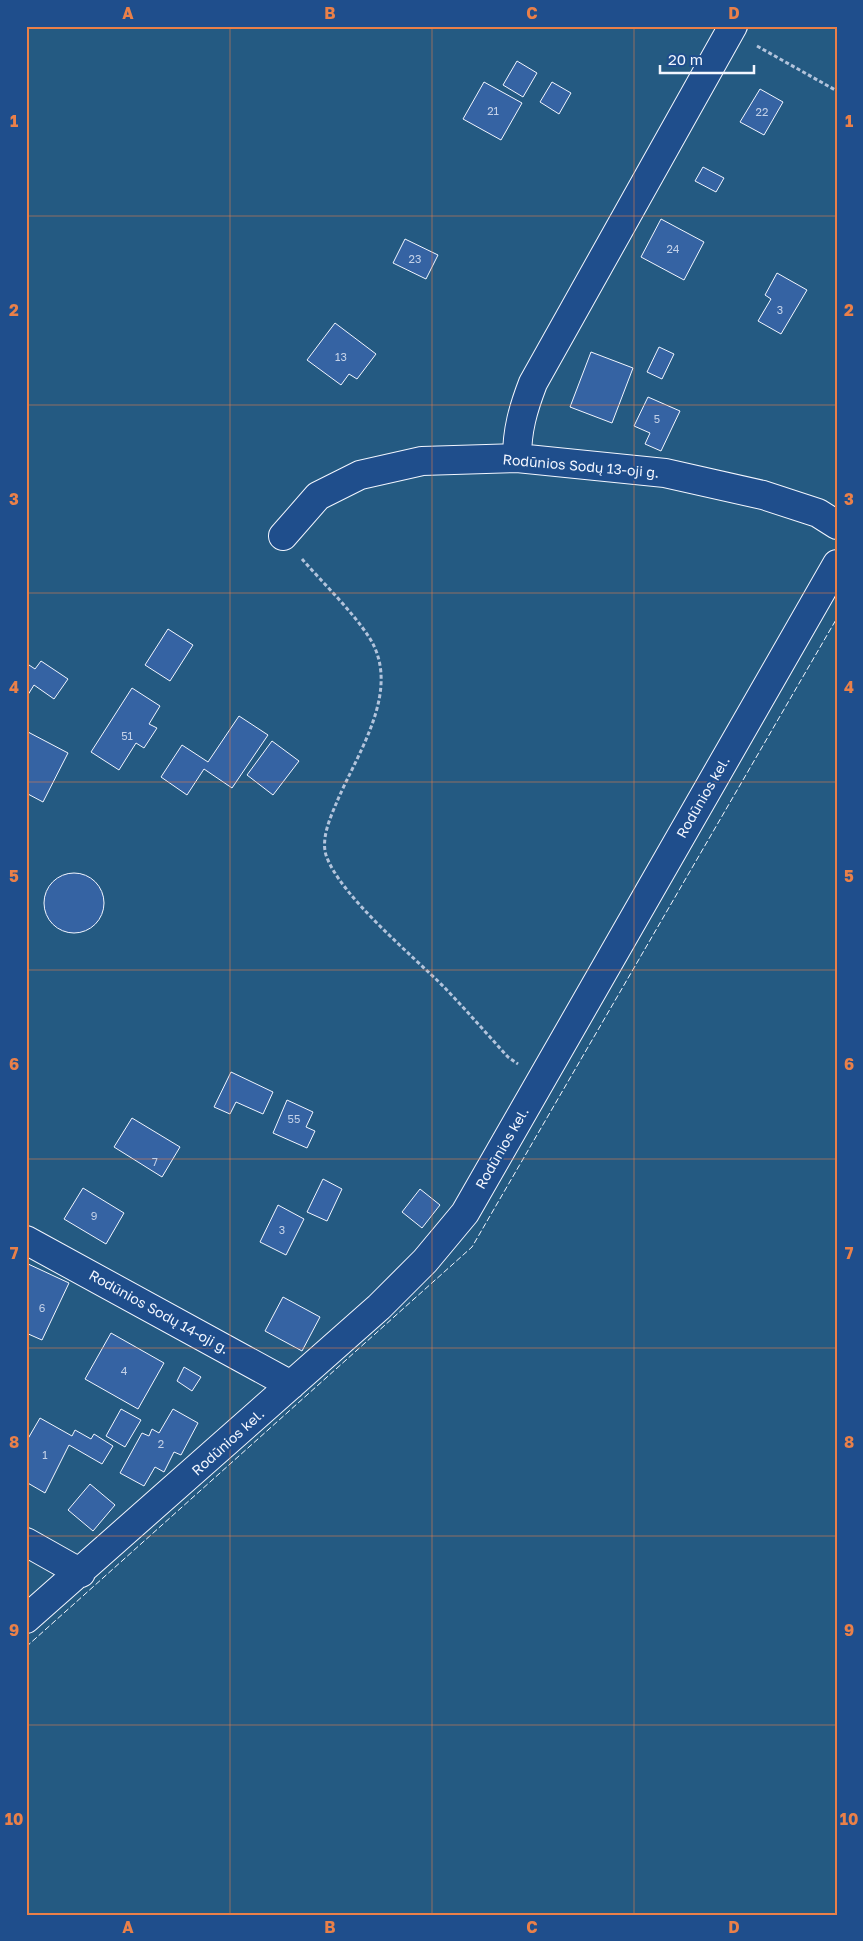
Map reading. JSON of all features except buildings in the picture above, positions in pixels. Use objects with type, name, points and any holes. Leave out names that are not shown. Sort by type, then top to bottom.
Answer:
[{"type":"street","points":[[518,458],[517,434],[522,412],[533,383],[732,29]]},
{"type":"street","name":"Rodūnios Sodų 13-oji g.","points":[[283,536],[318,496],[360,475],[422,461],[518,458],[665,474],[763,495],[818,513],[837,524]]},
{"type":"street","name":"Rodūnios kel.","points":[[26,1619],[81,1573],[379,1307],[426,1261],[459,1220],[837,564]]},
{"type":"street","name":"Rodūnios Sodų 14-oji g.","points":[[26,1240],[291,1385]]},
{"type":"street","points":[[26,1542],[81,1573]]},
{"type":"path","points":[[732,29],[837,91]]},
{"type":"path","points":[[283,536],[368,636],[377,653],[381,675],[382,694],[375,718],[327,825],[326,854],[338,877],[352,896],[446,989],[508,1057],[541,1080]]},
{"type":"shaded area","points":[[26,26],[837,26],[837,1915],[26,1915]]},
{"type":"fence","points":[[26,1647],[472,1247],[837,618]]}]
